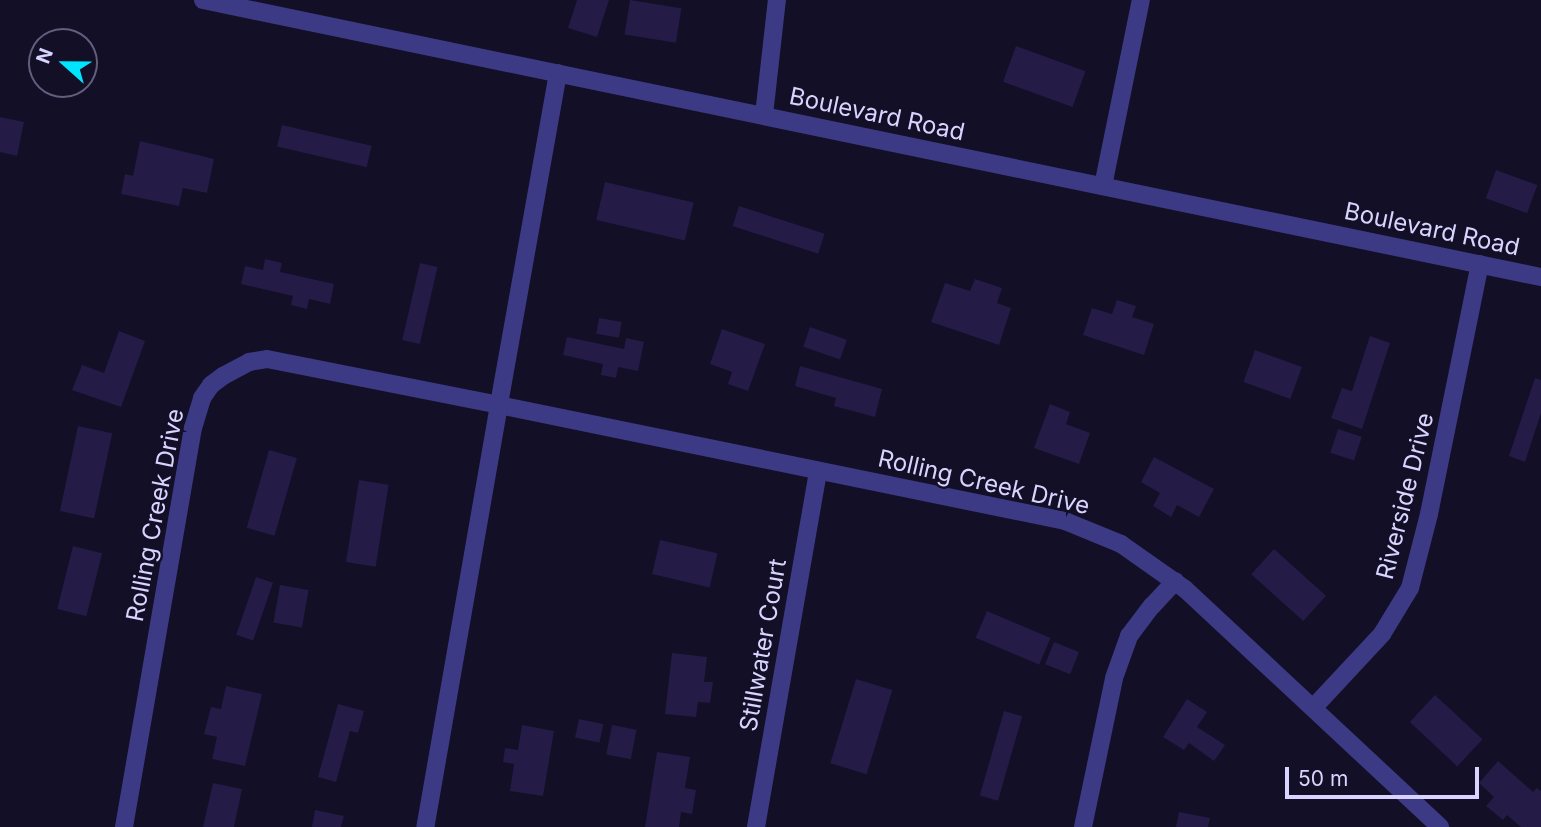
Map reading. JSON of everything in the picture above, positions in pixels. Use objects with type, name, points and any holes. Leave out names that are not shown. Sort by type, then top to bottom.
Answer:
[{"type":"street","points":[[764,115],[776,0]]},
{"type":"street","points":[[1103,186],[1141,0]]},
{"type":"street","name":"Boulevard Road","points":[[210,1],[1541,277]]},
{"type":"street","points":[[425,827],[558,73]]},
{"type":"street","name":"Riverside Drive","points":[[1314,707],[1382,634],[1410,589],[1429,514],[1480,264]]},
{"type":"street","name":"Rolling Creek Drive","points":[[124,827],[193,428],[202,398],[211,385],[249,362],[267,359],[1065,521],[1121,544],[1175,581],[1314,707],[1440,827]]},
{"type":"street","name":"Stillwater Court","points":[[755,827],[818,471]]},
{"type":"street","points":[[1083,827],[1114,678],[1129,636],[1175,581]]},
{"type":"building","points":[[577,0],[609,0],[597,37],[568,28]]},
{"type":"building","points":[[630,0],[681,8],[676,43],[625,35]]},
{"type":"building","points":[[1016,46],[1086,71],[1073,107],[1003,82]]},
{"type":"building","points":[[0,117],[24,122],[17,156],[0,152]]},
{"type":"building","points":[[282,125],[372,146],[367,167],[277,146]]},
{"type":"building","points":[[140,141],[214,159],[207,193],[183,188],[179,206],[121,194],[125,174],[133,176]]},
{"type":"building","points":[[1496,170],[1537,185],[1527,213],[1486,198]]},
{"type":"building","points":[[605,182],[694,202],[685,240],[596,220]]},
{"type":"building","points":[[739,206],[825,234],[818,254],[733,226]]},
{"type":"building","points":[[265,259],[282,263],[280,272],[334,284],[330,304],[309,299],[307,309],[291,305],[293,296],[241,284],[245,266],[263,270]]},
{"type":"building","points":[[420,263],[438,267],[420,344],[402,340]]},
{"type":"building","points":[[975,279],[1002,288],[997,303],[1011,308],[999,345],[931,322],[945,283],[970,291]]},
{"type":"building","points":[[1117,300],[1136,306],[1132,317],[1154,324],[1144,355],[1083,335],[1092,308],[1112,314]]},
{"type":"building","points":[[599,318],[622,322],[619,338],[596,334]]},
{"type":"building","points":[[810,327],[847,340],[840,360],[803,347]]},
{"type":"building","points":[[722,329],[765,344],[748,391],[728,384],[732,372],[710,364]]},
{"type":"building","points":[[119,331],[145,341],[121,407],[72,390],[82,365],[104,373]]},
{"type":"building","points":[[1370,336],[1390,343],[1362,429],[1331,418],[1342,388],[1352,391]]},
{"type":"building","points":[[567,337],[624,349],[626,338],[644,342],[638,371],[618,367],[616,378],[601,375],[603,364],[563,355]]},
{"type":"building","points":[[1255,350],[1302,367],[1290,399],[1243,382]]},
{"type":"building","points":[[800,366],[882,389],[875,417],[834,406],[836,398],[795,386]]},
{"type":"building","points":[[1535,378],[1541,380],[1541,413],[1525,462],[1509,456]]},
{"type":"building","points":[[1050,404],[1070,412],[1066,424],[1090,433],[1079,464],[1034,448]]},
{"type":"building","points":[[78,426],[112,433],[94,518],[60,511]]},
{"type":"building","points":[[1338,429],[1362,437],[1354,461],[1330,453]]},
{"type":"building","points":[[269,450],[297,458],[275,536],[247,528]]},
{"type":"building","points":[[1154,457],[1214,489],[1199,517],[1177,505],[1171,517],[1153,506],[1160,493],[1141,482]]},
{"type":"building","points":[[359,480],[389,485],[376,567],[346,562]]},
{"type":"building","points":[[660,540],[717,553],[710,587],[652,574]]},
{"type":"building","points":[[73,546],[102,553],[86,616],[57,609]]},
{"type":"building","points":[[1274,549],[1326,596],[1303,621],[1251,574]]},
{"type":"building","points":[[256,577],[273,583],[253,641],[236,635]]},
{"type":"building","points":[[280,585],[309,590],[302,627],[273,622]]},
{"type":"building","points":[[987,611],[1051,638],[1039,665],[976,638]]},
{"type":"building","points":[[1054,642],[1079,652],[1070,674],[1045,664]]},
{"type":"building","points":[[672,653],[707,657],[704,682],[713,682],[710,703],[698,702],[696,717],[665,714]]},
{"type":"building","points":[[856,679],[892,690],[867,774],[830,763]]},
{"type":"building","points":[[226,686],[262,694],[245,766],[212,759],[217,737],[204,734],[211,707],[221,709]]},
{"type":"building","points":[[1435,695],[1483,739],[1457,766],[1410,722]]},
{"type":"building","points":[[1187,699],[1207,712],[1197,727],[1225,745],[1214,761],[1189,743],[1184,750],[1163,737]]},
{"type":"building","points":[[338,704],[364,711],[358,733],[350,731],[336,782],[318,777]]},
{"type":"building","points":[[1004,711],[1022,716],[998,801],[980,796]]},
{"type":"building","points":[[579,719],[603,724],[600,743],[575,738]]},
{"type":"building","points":[[522,725],[554,731],[543,796],[510,791],[514,764],[503,762],[505,748],[518,750]]},
{"type":"building","points":[[612,725],[637,730],[631,759],[606,754]]},
{"type":"building","points":[[657,752],[690,757],[685,788],[696,790],[692,814],[681,812],[679,827],[645,827]]},
{"type":"building","points":[[1498,761],[1533,792],[1537,788],[1541,791],[1541,827],[1521,827],[1507,815],[1503,820],[1486,806],[1494,797],[1479,783]]},
{"type":"building","points":[[213,783],[242,789],[234,827],[203,827]]},
{"type":"building","points":[[315,810],[344,816],[341,827],[312,827]]},
{"type":"building","points":[[1179,812],[1210,818],[1208,827],[1176,827]]}]
